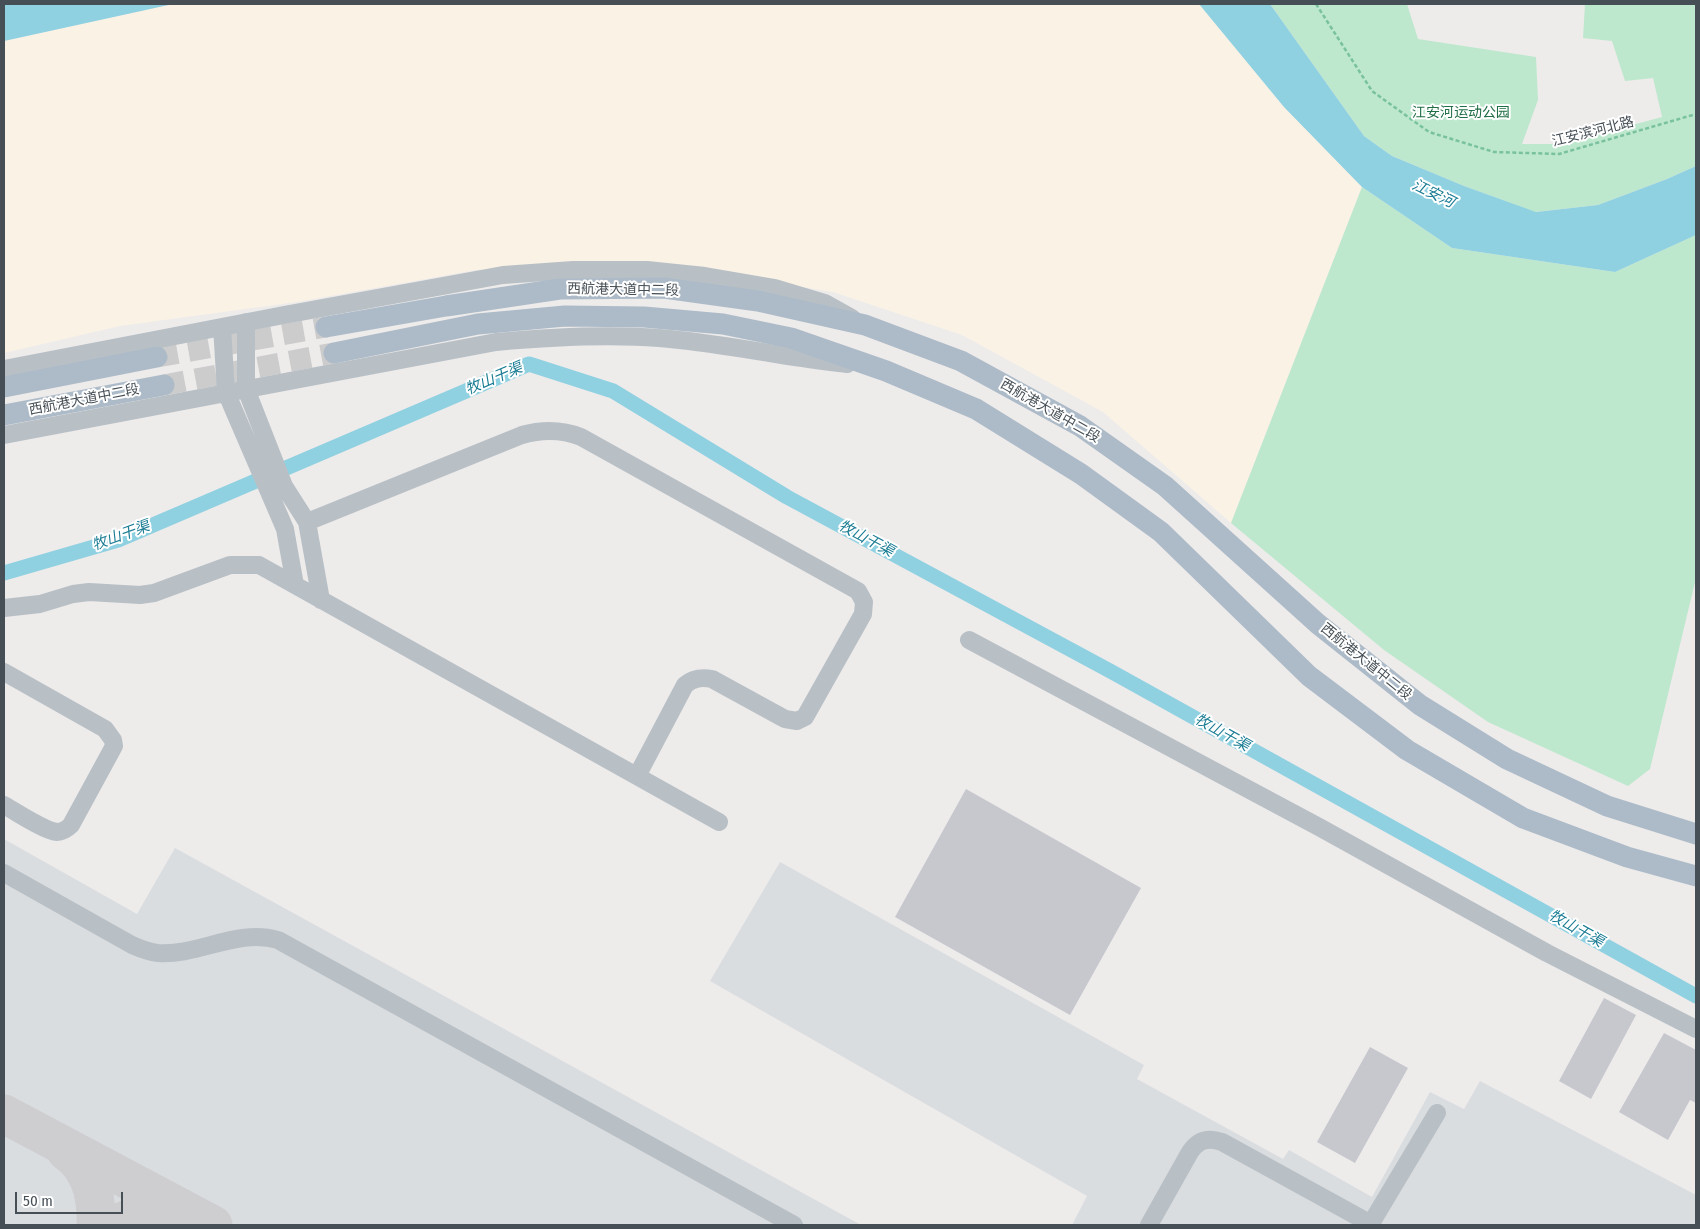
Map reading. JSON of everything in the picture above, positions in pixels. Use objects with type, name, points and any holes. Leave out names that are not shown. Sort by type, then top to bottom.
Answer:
[{"type":"main road","name":"西航港大道中二段","points":[[326,327],[560,289],[664,288],[758,301],[865,325],[961,360],[1080,426],[1165,486],[1318,624],[1420,705],[1507,759],[1607,806],[1696,834]]},
{"type":"main road","name":"西航港大道中二段","points":[[334,353],[478,324],[565,316],[644,317],[723,324],[791,338],[874,367],[976,410],[1081,474],[1161,532],[1309,676],[1407,750],[1523,818],[1627,857],[1696,876]]},
{"type":"main road","name":"西航港大道中二段","points":[[4,387],[157,357]]},
{"type":"main road","name":"西航港大道中二段","points":[[4,415],[164,385]]},
{"type":"street","points":[[4,369],[503,275],[573,270],[647,270],[705,276],[775,288],[825,303],[865,325]]},
{"type":"street","points":[[246,322],[246,389],[261,451],[276,490],[286,530],[295,585]]},
{"type":"street","points":[[222,327],[226,392],[261,451]]},
{"type":"street","points":[[4,435],[496,342],[552,337],[660,338],[733,346],[775,354],[874,367]]},
{"type":"street","points":[[307,522],[522,435],[543,430],[556,430],[570,432],[581,437],[858,592],[864,602],[862,614],[805,717],[797,720],[785,719],[712,679],[703,677],[690,680],[685,685],[637,776]]},
{"type":"street","points":[[276,490],[307,522],[320,600]]},
{"type":"street","points":[[4,608],[40,604],[80,593],[140,595],[154,593],[230,565],[259,565],[719,822]]},
{"type":"street","points":[[968,640],[1319,827],[1547,953],[1696,1029]]},
{"type":"street","points":[[4,672],[105,729],[110,735],[114,746],[71,825],[67,829],[58,832],[48,829],[4,805]]},
{"type":"street","points":[[4,873],[132,945],[148,952],[181,951],[247,938],[268,937],[278,940],[794,1225]]},
{"type":"street","points":[[1149,1225],[1194,1146],[1203,1140],[1209,1139],[1222,1142],[1370,1225],[1437,1113]]},
{"type":"path","name":"江安滨河北路","points":[[1316,4],[1372,91],[1429,132],[1494,152],[1559,154],[1696,114]]},
{"type":"shaded area","points":[[173,4],[1199,4],[1284,107],[1362,187],[1231,523],[1103,412],[962,335],[833,292],[666,265],[476,270],[297,302],[120,326],[4,353],[4,41]]},
{"type":"shaded area","points":[[4,839],[137,914],[175,848],[861,1225],[4,1225]]},
{"type":"shaded area","points":[[780,862],[1144,1065],[1137,1079],[1283,1159],[1289,1150],[1372,1197],[1430,1092],[1464,1109],[1480,1081],[1696,1195],[1696,1225],[1072,1225],[1087,1196],[710,981]]},
{"type":"green space","name":"江安河运动公园","points":[[1270,4],[1407,4],[1418,39],[1536,57],[1538,100],[1522,144],[1562,144],[1662,117],[1653,78],[1625,81],[1612,41],[1583,38],[1585,4],[1696,4],[1696,166],[1598,205],[1535,212],[1464,186],[1392,156],[1364,136]]},
{"type":"green space","points":[[1362,187],[1452,248],[1615,272],[1696,235],[1696,578],[1650,769],[1628,786],[1488,722],[1384,650],[1231,523]]},
{"type":"water","points":[[4,4],[173,4],[4,41]]},
{"type":"water","name":"江安河","points":[[1199,4],[1270,4],[1364,136],[1392,156],[1464,186],[1536,212],[1598,205],[1696,166],[1696,235],[1615,272],[1452,248],[1362,187],[1284,107]]},
{"type":"building","points":[[966,789],[1141,888],[1070,1015],[895,917]]},
{"type":"building","points":[[1604,998],[1636,1015],[1591,1099],[1559,1081]]},
{"type":"building","points":[[1664,1033],[1696,1050],[1696,1103],[1690,1100],[1668,1140],[1619,1112]]},
{"type":"building","points":[[1370,1047],[1408,1068],[1355,1163],[1317,1142]]},
{"type":"waterway","name":"牧山干渠","points":[[4,573],[118,540],[529,364],[613,391],[787,497],[1112,672],[1696,996]]},
{"type":"taxiway","points":[[4,1114],[213,1225]]},
{"type":"taxiway","points":[[66,1151],[75,1158],[91,1184],[94,1194],[96,1225]]},
{"type":"taxiway","points":[[115,1225],[155,1211],[189,1216]]},
{"type":"tunnel","points":[[157,357],[326,327]]},
{"type":"tunnel","points":[[164,385],[334,353]]}]
